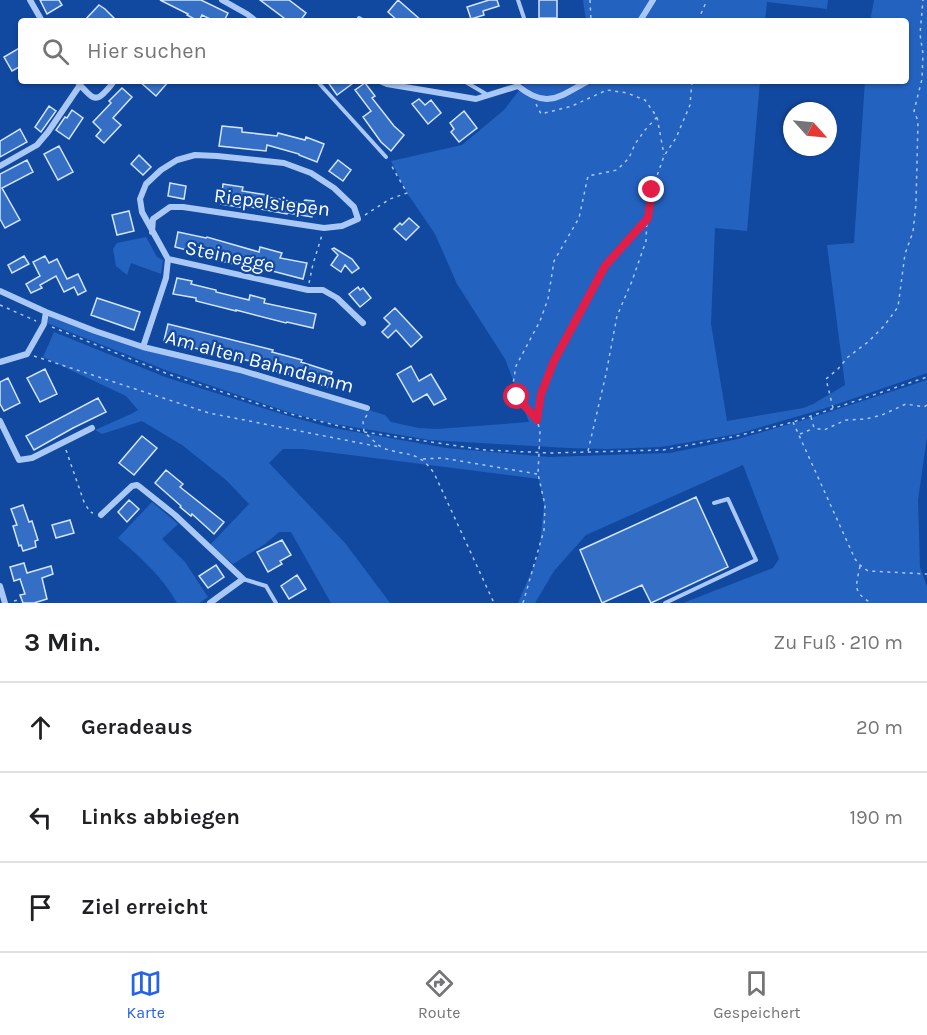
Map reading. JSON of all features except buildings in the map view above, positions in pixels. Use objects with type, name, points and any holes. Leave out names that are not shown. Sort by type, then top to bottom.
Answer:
[{"type":"street","points":[[30,0],[40,18]]},
{"type":"street","points":[[222,0],[252,18]]},
{"type":"street","points":[[642,18],[653,0]]},
{"type":"street","points":[[0,166],[38,145],[78,84]]},
{"type":"street","points":[[80,84],[91,96],[97,98],[100,98],[112,84]]},
{"type":"street","points":[[387,84],[476,99],[519,84],[526,92],[548,100],[582,84]]},
{"type":"street","name":"Riepelsiepen","points":[[152,232],[153,219],[170,207],[324,228],[342,226],[358,219],[354,207],[334,188],[311,173],[284,163],[195,155],[177,159],[161,170],[146,184],[140,199],[142,212],[152,232],[168,259]]},
{"type":"street","name":"Steinegge","points":[[143,347],[166,278],[168,259],[308,290],[323,290],[337,298],[363,323]]},
{"type":"street","name":"Am alten Bahndamm","points":[[0,291],[46,312],[143,347],[240,370],[369,408]]},
{"type":"street","points":[[0,362],[27,354],[44,324],[46,312]]},
{"type":"street","points":[[0,421],[19,460],[32,458],[92,428]]},
{"type":"street","points":[[101,515],[132,486],[137,485],[175,515],[243,579],[210,603]]},
{"type":"street","points":[[0,586],[5,603]]},
{"type":"lane","points":[[518,0],[524,18]]},
{"type":"lane","points":[[320,84],[387,157]]},
{"type":"lane","points":[[469,84],[489,96]]},
{"type":"lane","points":[[666,603],[756,560],[728,499],[714,503]]},
{"type":"lane","points":[[243,579],[266,586],[276,603]]},
{"type":"path","points":[[590,0],[591,18]]},
{"type":"path","points":[[700,18],[707,0]]},
{"type":"path","points":[[833,409],[826,379],[848,357],[868,342],[898,307],[905,254],[913,232],[916,202],[918,121],[914,111],[922,79],[923,54],[920,34],[923,0]]},
{"type":"path","points":[[588,452],[618,316],[646,242],[652,190],[664,156],[676,138],[690,105],[692,84]]},
{"type":"path","points":[[541,99],[536,105],[541,114],[572,106],[607,90],[627,93],[645,100],[657,117],[664,156]]},
{"type":"path","points":[[537,420],[517,397],[513,384],[516,366],[540,321],[548,299],[554,261],[579,218],[588,176],[617,170],[629,158],[645,129],[657,117]]},
{"type":"path","points":[[358,219],[390,199],[407,193],[387,157]]},
{"type":"path","points":[[524,603],[544,530],[545,505],[538,474],[540,431],[537,420],[541,394],[554,361],[605,266],[648,218]]},
{"type":"path","points":[[308,290],[324,228]]},
{"type":"path","points":[[0,305],[168,374],[286,413],[364,432],[485,450],[550,453],[663,450],[737,436],[793,422],[927,377]]},
{"type":"path","points":[[27,354],[209,413],[380,447],[412,454],[422,459],[438,482],[494,603]]},
{"type":"path","points":[[799,434],[814,428],[824,430],[846,420],[882,415],[906,405],[924,407],[927,405]]},
{"type":"path","points":[[369,408],[363,421],[364,432],[380,447]]},
{"type":"path","points":[[811,416],[814,428]]},
{"type":"path","points":[[793,422],[860,566],[868,571],[927,574]]},
{"type":"path","points":[[62,444],[84,502],[90,512],[101,515]]},
{"type":"path","points":[[422,459],[442,458],[538,474]]},
{"type":"path","points":[[860,566],[855,588],[859,596],[871,603]]},
{"type":"path","points":[[14,601],[22,599]]},
{"type":"shaded area","points":[[583,0],[828,0],[827,9],[767,2],[765,18],[586,18]]},
{"type":"shaded area","points":[[874,0],[927,0],[927,373],[823,409],[737,434],[661,447],[568,448],[430,440],[329,423],[288,412],[168,371],[47,323],[49,316],[95,332],[253,374],[385,415],[391,422],[419,428],[437,429],[529,422],[505,359],[457,284],[435,234],[407,193],[391,161],[462,145],[504,110],[524,84],[760,84],[747,231],[715,228],[711,324],[727,421],[803,408],[845,385],[827,245],[854,243],[865,84],[909,84],[909,18],[871,18]]},
{"type":"shaded area","points":[[146,237],[157,257],[163,260],[161,274],[131,263],[127,275],[116,266],[113,249],[117,243]]},
{"type":"shaded area","points":[[54,332],[165,377],[328,427],[446,448],[549,457],[670,453],[738,439],[927,380],[927,437],[918,500],[920,567],[927,587],[927,603],[683,603],[773,568],[779,559],[743,465],[586,535],[554,571],[535,603],[518,603],[539,554],[544,505],[539,479],[303,449],[283,449],[269,463],[345,543],[390,603],[331,603],[291,532],[279,532],[265,544],[233,564],[210,545],[249,504],[226,480],[182,445],[142,421],[102,434],[95,430],[138,410],[126,396],[43,357]]},
{"type":"shaded area","points":[[152,502],[178,524],[162,539],[185,562],[208,597],[199,603],[177,603],[158,576],[118,538]]},
{"type":"route","points":[[517,397],[537,420],[541,394],[554,361],[605,266],[648,218],[652,190]]}]
